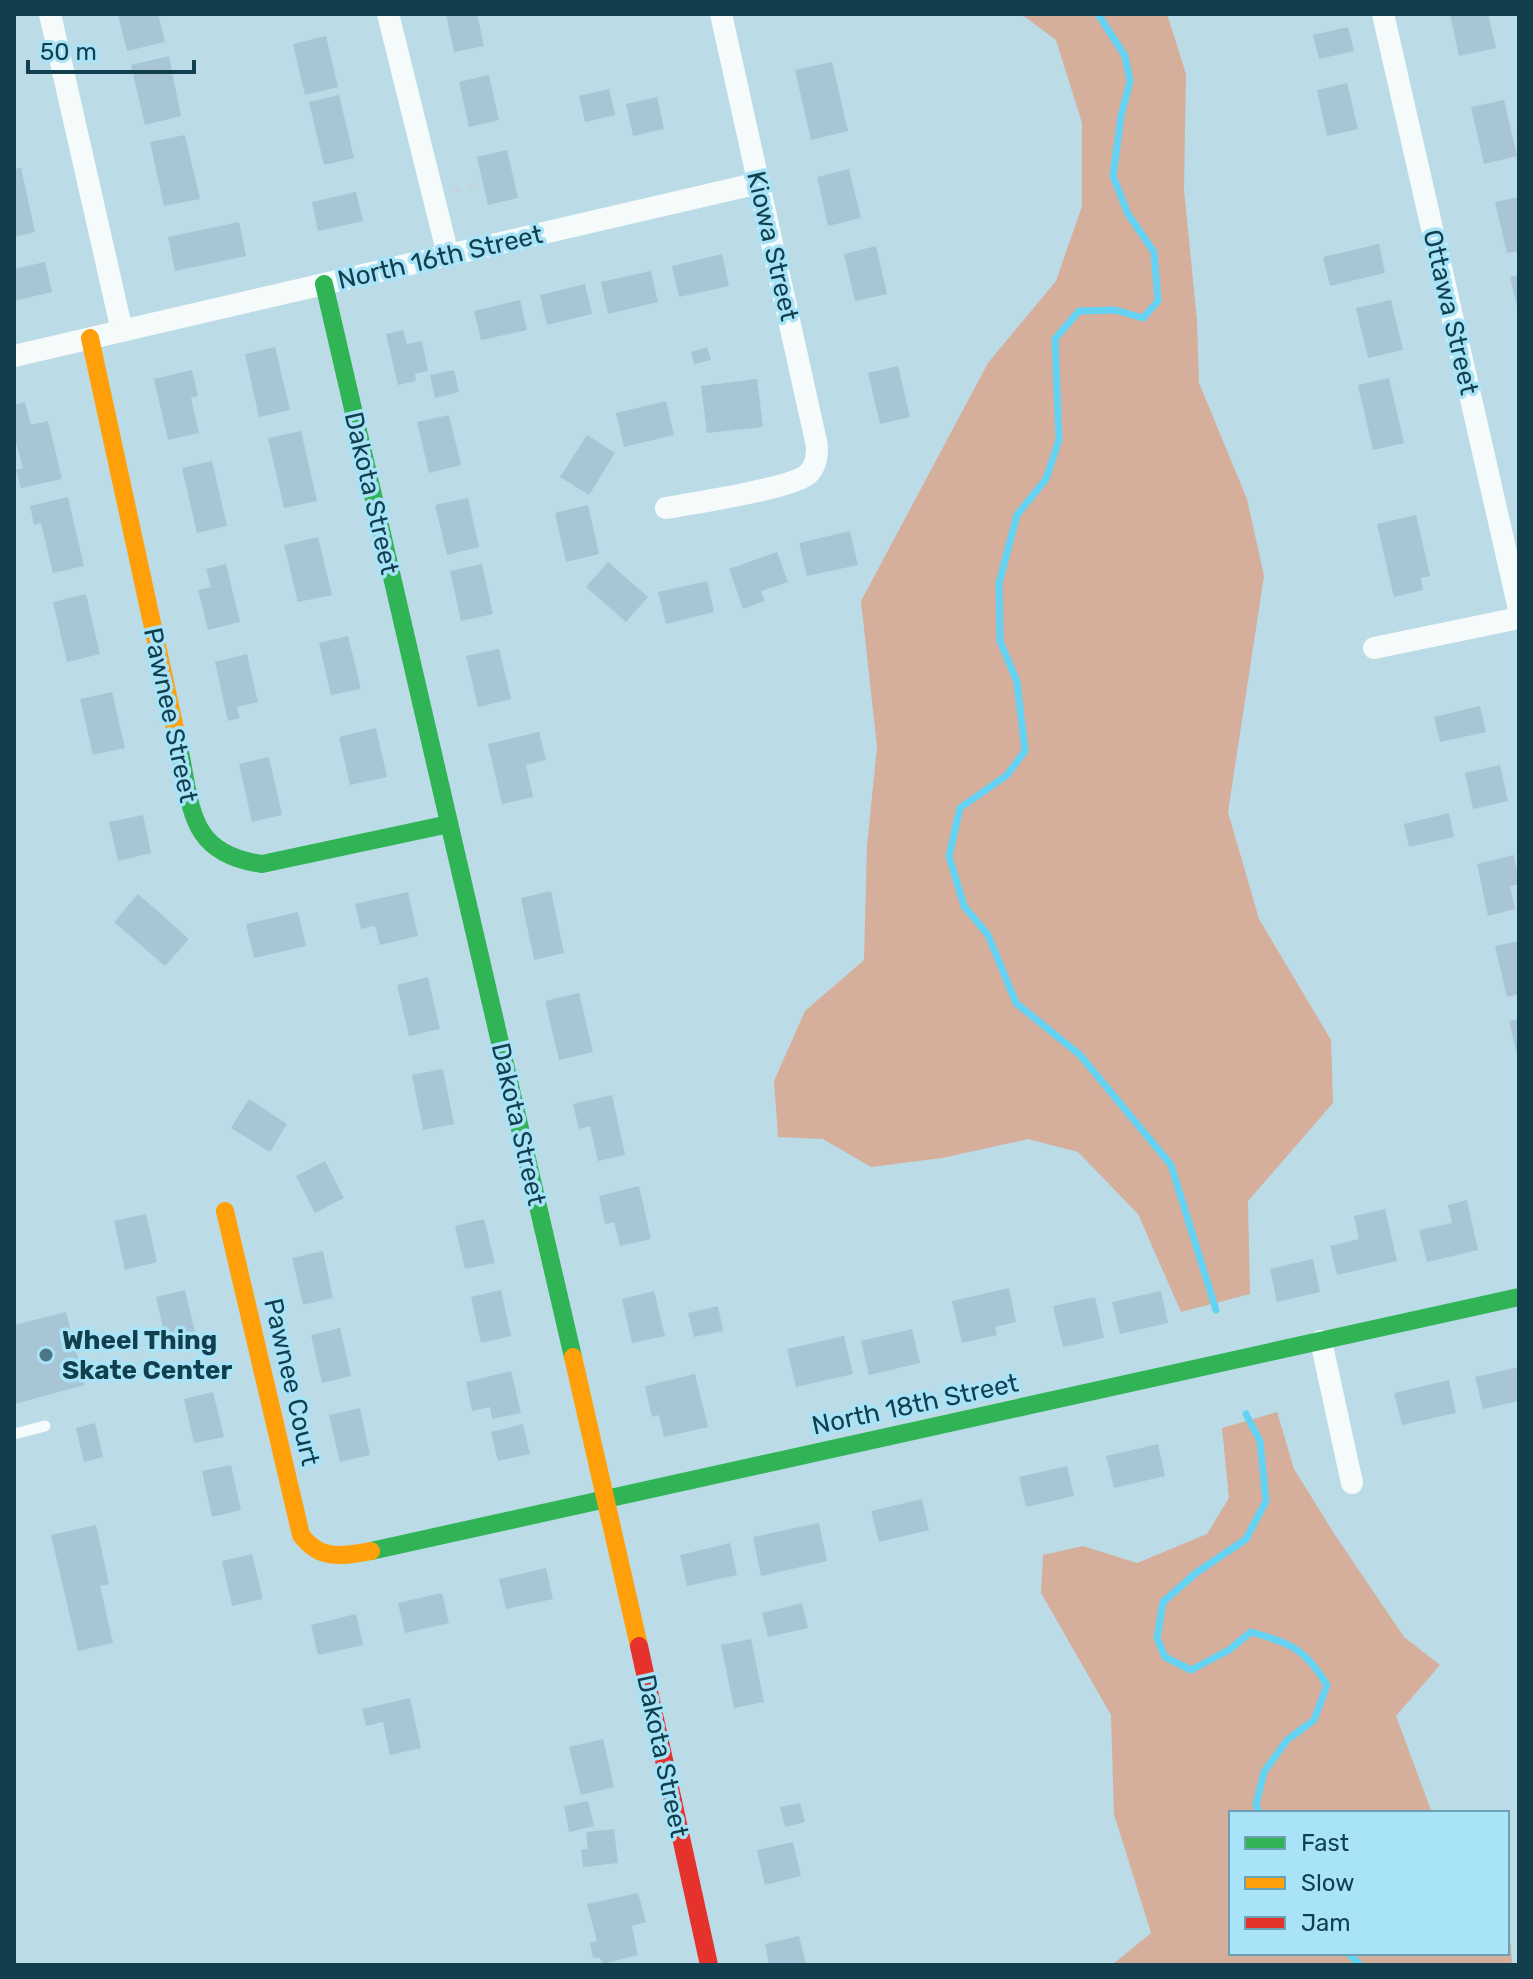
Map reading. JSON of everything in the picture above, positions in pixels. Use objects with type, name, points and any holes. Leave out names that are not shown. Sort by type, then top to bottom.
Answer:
[{"type":"street","points":[[50,14],[122,331]]},
{"type":"street","points":[[388,14],[448,255]]},
{"type":"street","name":"Kiowa Street","points":[[666,508],[786,483],[807,475],[816,462],[817,446],[721,14]]},
{"type":"street","name":"Ottawa Street","points":[[1383,14],[1519,609]]},
{"type":"street","name":"North 16th Street","points":[[14,356],[759,183]]},
{"type":"street","name":"Dakota Street","points":[[324,284],[606,1498],[709,1965]]},
{"type":"street","name":"Pawnee Street","points":[[90,338],[196,826],[212,847],[235,861],[262,864],[449,824]]},
{"type":"street","points":[[1374,648],[1519,618]]},
{"type":"street","name":"Pawnee Court","points":[[225,1211],[301,1535],[308,1546],[322,1556]]},
{"type":"street","name":"North 18th Street","points":[[322,1556],[376,1550],[1519,1297]]},
{"type":"street","points":[[1321,1341],[1352,1483]]},
{"type":"lane","points":[[14,1434],[45,1426]]},
{"type":"shaded area","points":[[1021,14],[1167,14],[1186,74],[1184,189],[1197,321],[1199,383],[1247,499],[1264,576],[1228,812],[1259,919],[1331,1040],[1333,1103],[1248,1201],[1250,1294],[1181,1312],[1138,1214],[1078,1152],[1028,1139],[942,1158],[871,1167],[823,1139],[778,1137],[774,1081],[805,1011],[864,960],[867,846],[877,747],[861,601],[988,363],[1056,281],[1082,206],[1082,123],[1056,40]]},
{"type":"shaded area","points":[[1277,1412],[1294,1469],[1335,1535],[1404,1637],[1440,1665],[1396,1716],[1431,1811],[1229,1811],[1229,1955],[1509,1955],[1509,1942],[1512,1965],[1112,1965],[1151,1933],[1114,1814],[1111,1715],[1041,1593],[1043,1555],[1083,1546],[1137,1563],[1207,1534],[1229,1498],[1222,1428]]},
{"type":"building","points":[[118,14],[158,14],[165,42],[127,51]]},
{"type":"building","points":[[446,14],[477,14],[484,46],[454,52]]},
{"type":"building","points":[[1450,14],[1488,14],[1496,48],[1459,56]]},
{"type":"building","points":[[1348,27],[1354,51],[1319,59],[1313,35]]},
{"type":"building","points":[[326,36],[338,87],[305,95],[293,44]]},
{"type":"building","points":[[169,56],[181,116],[145,125],[131,65]]},
{"type":"building","points":[[832,62],[848,131],[811,140],[795,70]]},
{"type":"building","points":[[489,75],[499,120],[469,127],[459,82]]},
{"type":"building","points":[[1347,83],[1358,129],[1327,136],[1317,90]]},
{"type":"building","points":[[609,89],[615,115],[585,122],[579,96]]},
{"type":"building","points":[[339,95],[354,158],[324,165],[309,102]]},
{"type":"building","points":[[657,97],[664,129],[633,136],[626,104]]},
{"type":"building","points":[[1504,100],[1517,156],[1484,164],[1471,107]]},
{"type":"building","points":[[185,135],[200,199],[164,206],[150,142]]},
{"type":"building","points":[[507,150],[518,198],[488,205],[477,157]]},
{"type":"building","points":[[21,168],[35,232],[14,237],[14,169]]},
{"type":"building","points":[[849,169],[861,218],[828,226],[817,177]]},
{"type":"building","points":[[356,192],[363,221],[318,231],[312,202]]},
{"type":"building","points":[[1519,197],[1519,251],[1507,253],[1495,202]]},
{"type":"building","points":[[239,222],[246,256],[175,271],[168,237]]},
{"type":"building","points":[[1379,244],[1385,273],[1330,286],[1323,257]]},
{"type":"building","points":[[876,246],[887,294],[855,301],[844,254]]},
{"type":"building","points":[[722,254],[729,286],[679,297],[672,266]]},
{"type":"building","points":[[45,262],[52,292],[14,301],[14,269]]},
{"type":"building","points":[[651,271],[658,302],[608,314],[601,282]]},
{"type":"building","points":[[1519,275],[1519,309],[1518,309],[1510,277]]},
{"type":"building","points":[[585,284],[592,314],[547,325],[540,295]]},
{"type":"building","points":[[520,300],[527,330],[481,340],[474,311]]},
{"type":"building","points":[[1391,300],[1403,350],[1368,358],[1356,308]]},
{"type":"building","points":[[403,330],[407,344],[422,341],[428,371],[415,374],[416,381],[398,385],[386,334]]},
{"type":"building","points":[[275,347],[290,410],[259,417],[245,354]]},
{"type":"building","points":[[707,347],[711,360],[694,364],[691,352]]},
{"type":"building","points":[[898,366],[910,417],[880,424],[868,373]]},
{"type":"building","points":[[192,370],[198,396],[191,398],[199,433],[168,440],[154,379]]},
{"type":"building","points":[[454,370],[459,392],[435,398],[430,375]]},
{"type":"building","points":[[1389,378],[1404,443],[1373,450],[1358,385]]},
{"type":"building","points":[[757,379],[763,427],[707,433],[701,386]]},
{"type":"building","points":[[666,401],[674,435],[624,447],[616,413]]},
{"type":"building","points":[[25,402],[31,425],[48,421],[62,479],[21,488],[16,470],[23,468],[14,435],[14,405]]},
{"type":"building","points":[[449,415],[461,465],[429,473],[417,422]]},
{"type":"building","points":[[301,431],[317,501],[284,508],[268,438]]},
{"type":"building","points":[[587,435],[615,453],[589,495],[560,477]]},
{"type":"building","points":[[212,461],[227,526],[197,533],[182,468]]},
{"type":"building","points":[[68,497],[84,566],[53,573],[41,523],[34,525],[30,506]]},
{"type":"building","points":[[468,498],[479,547],[447,555],[435,505]]},
{"type":"building","points":[[588,505],[599,554],[566,562],[555,513]]},
{"type":"building","points":[[1416,515],[1430,576],[1421,578],[1423,590],[1394,597],[1377,524]]},
{"type":"building","points":[[850,531],[858,565],[807,576],[799,543]]},
{"type":"building","points":[[318,537],[332,595],[298,602],[284,545]]},
{"type":"building","points":[[777,552],[788,582],[761,591],[765,601],[743,609],[729,569]]},
{"type":"building","points":[[608,562],[648,597],[626,622],[586,587]]},
{"type":"building","points":[[226,564],[240,622],[208,630],[198,590],[211,587],[206,569]]},
{"type":"building","points":[[482,564],[493,614],[461,621],[450,571]]},
{"type":"building","points":[[707,581],[714,612],[666,624],[658,592]]},
{"type":"building","points":[[86,594],[100,654],[67,662],[53,602]]},
{"type":"building","points":[[348,636],[361,689],[331,695],[319,643]]},
{"type":"building","points":[[499,649],[511,699],[478,707],[466,656]]},
{"type":"building","points":[[247,654],[258,702],[237,707],[240,718],[228,721],[215,662]]},
{"type":"building","points":[[112,692],[125,748],[93,755],[80,699]]},
{"type":"building","points":[[1480,706],[1486,732],[1440,742],[1434,717]]},
{"type":"building","points":[[376,728],[387,777],[350,785],[339,737]]},
{"type":"building","points":[[539,732],[546,760],[526,765],[533,797],[502,804],[488,744]]},
{"type":"building","points":[[269,757],[282,815],[252,822],[239,764]]},
{"type":"building","points":[[1500,765],[1508,801],[1473,809],[1465,773]]},
{"type":"building","points":[[1449,813],[1454,837],[1409,847],[1404,824]]},
{"type":"building","points":[[143,815],[151,853],[118,861],[109,822]]},
{"type":"building","points":[[1514,855],[1519,884],[1510,886],[1515,909],[1488,916],[1477,864]]},
{"type":"building","points":[[551,891],[564,953],[534,960],[521,898]]},
{"type":"building","points":[[408,892],[418,936],[380,945],[375,926],[361,929],[355,904]]},
{"type":"building","points":[[138,894],[189,939],[165,966],[114,922]]},
{"type":"building","points":[[298,912],[306,946],[254,958],[246,924]]},
{"type":"building","points":[[1519,941],[1519,994],[1507,997],[1495,946]]},
{"type":"building","points":[[428,977],[440,1029],[409,1036],[397,985]]},
{"type":"building","points":[[579,993],[593,1052],[559,1060],[545,1001]]},
{"type":"building","points":[[1519,1019],[1519,1057],[1518,1058],[1509,1021]]},
{"type":"building","points":[[443,1069],[454,1124],[423,1130],[412,1075]]},
{"type":"building","points":[[612,1095],[625,1155],[598,1161],[590,1126],[579,1129],[573,1104]]},
{"type":"building","points":[[249,1099],[287,1124],[270,1152],[231,1128]]},
{"type":"building","points":[[325,1161],[344,1198],[315,1213],[296,1176]]},
{"type":"building","points":[[639,1186],[651,1239],[620,1246],[614,1222],[605,1224],[599,1196]]},
{"type":"building","points":[[1467,1200],[1478,1250],[1427,1262],[1419,1230],[1452,1223],[1448,1205]]},
{"type":"building","points":[[1385,1209],[1397,1261],[1337,1275],[1330,1246],[1359,1239],[1354,1216]]},
{"type":"building","points":[[146,1214],[157,1262],[125,1270],[114,1221]]},
{"type":"building","points":[[484,1219],[495,1263],[465,1269],[455,1226]]},
{"type":"building","points":[[323,1251],[333,1298],[303,1305],[292,1258]]},
{"type":"building","points":[[1313,1259],[1320,1292],[1277,1302],[1270,1269]]},
{"type":"building","points":[[1009,1288],[1016,1322],[995,1327],[997,1335],[962,1343],[952,1301]]},
{"type":"building","points":[[185,1290],[197,1341],[168,1348],[156,1297]]},
{"type":"building","points":[[501,1290],[511,1336],[481,1343],[471,1297]]},
{"type":"building","points":[[654,1291],[665,1336],[632,1343],[622,1299]]},
{"type":"building","points":[[1161,1291],[1168,1323],[1120,1334],[1112,1302]]},
{"type":"building","points":[[1095,1297],[1104,1338],[1063,1347],[1053,1306]]},
{"type":"building","points":[[718,1306],[723,1331],[694,1337],[688,1313]]},
{"type":"building","name":"Wheel Thing Skate Center","points":[[66,1312],[85,1385],[14,1404],[14,1325]]},
{"type":"building","points":[[340,1328],[351,1376],[322,1383],[311,1335]]},
{"type":"building","points":[[912,1329],[920,1363],[869,1375],[861,1341]]},
{"type":"building","points":[[844,1336],[853,1374],[796,1387],[787,1349]]},
{"type":"building","points":[[1519,1367],[1519,1401],[1483,1409],[1475,1377]]},
{"type":"building","points":[[511,1371],[521,1413],[492,1419],[490,1407],[472,1411],[466,1382]]},
{"type":"building","points":[[695,1374],[708,1427],[664,1437],[659,1415],[652,1417],[645,1386]]},
{"type":"building","points":[[1449,1380],[1456,1413],[1402,1425],[1394,1393]]},
{"type":"building","points":[[213,1392],[224,1437],[194,1443],[184,1399]]},
{"type":"building","points":[[360,1408],[370,1455],[340,1462],[329,1415]]},
{"type":"building","points":[[95,1423],[103,1457],[84,1462],[76,1428]]},
{"type":"building","points":[[523,1424],[530,1454],[498,1461],[491,1432]]},
{"type":"building","points":[[1158,1444],[1165,1476],[1114,1488],[1106,1456]]},
{"type":"building","points":[[231,1465],[241,1510],[212,1517],[202,1471]]},
{"type":"building","points":[[1067,1466],[1074,1496],[1026,1507],[1019,1477]]},
{"type":"building","points":[[922,1499],[929,1530],[879,1542],[871,1511]]},
{"type":"building","points":[[819,1523],[827,1561],[761,1576],[753,1537]]},
{"type":"building","points":[[96,1525],[109,1584],[100,1586],[113,1643],[78,1651],[51,1535]]},
{"type":"building","points":[[730,1543],[737,1575],[687,1586],[680,1555]]},
{"type":"building","points":[[252,1554],[263,1599],[232,1606],[222,1561]]},
{"type":"building","points":[[546,1568],[553,1599],[506,1609],[499,1579]]},
{"type":"building","points":[[442,1593],[449,1623],[405,1633],[398,1603]]},
{"type":"building","points":[[802,1603],[808,1628],[768,1637],[762,1613]]},
{"type":"building","points":[[356,1614],[363,1645],[318,1655],[311,1625]]},
{"type":"building","points":[[751,1639],[764,1702],[734,1708],[721,1645]]},
{"type":"building","points":[[410,1698],[421,1748],[390,1755],[383,1722],[366,1726],[362,1709]]},
{"type":"building","points":[[603,1739],[614,1787],[581,1795],[569,1747]]},
{"type":"building","points":[[588,1801],[594,1826],[569,1832],[564,1806]]},
{"type":"building","points":[[800,1803],[805,1822],[785,1827],[780,1807]]},
{"type":"building","points":[[614,1829],[618,1863],[583,1867],[581,1850],[588,1849],[586,1832]]},
{"type":"building","points":[[793,1842],[801,1876],[765,1885],[757,1850]]},
{"type":"building","points":[[638,1893],[646,1922],[632,1926],[638,1955],[603,1964],[600,1958],[593,1958],[590,1943],[597,1941],[587,1904]]},
{"type":"building","points":[[799,1936],[806,1965],[769,1965],[765,1944]]},
{"type":"waterway","points":[[1098,14],[1125,56],[1130,81],[1121,116],[1113,176],[1128,214],[1154,252],[1158,301],[1143,318],[1115,310],[1079,311],[1055,339],[1059,440],[1046,479],[1017,515],[999,583],[1000,641],[1017,682],[1025,751],[1007,775],[960,808],[949,856],[964,906],[988,935],[1016,1003],[1080,1055],[1171,1165],[1216,1310]]},
{"type":"waterway","points":[[1246,1414],[1260,1441],[1266,1501],[1246,1539],[1196,1573],[1163,1602],[1157,1638],[1165,1657],[1191,1670],[1229,1650],[1251,1632],[1296,1649],[1327,1685],[1314,1720],[1287,1740],[1264,1772],[1256,1805],[1258,1811]]},
{"type":"waterway","points":[[1350,1955],[1360,1965]]},
{"type":"traffic: fast","points":[[324,284],[573,1357]]},
{"type":"traffic: fast","points":[[179,747],[191,808],[198,825],[207,839],[238,859],[262,864],[449,824]]},
{"type":"traffic: fast","points":[[371,1551],[1519,1297]]},
{"type":"traffic: slow","points":[[90,338],[179,747]]},
{"type":"traffic: slow","points":[[225,1211],[301,1535],[316,1549],[332,1555],[371,1551]]},
{"type":"traffic: slow","points":[[573,1357],[639,1646]]},
{"type":"traffic: jam","points":[[639,1646],[709,1965]]},
{"type":"place","name":"Wheel Thing Skate Center","points":[[46,1355]]}]
